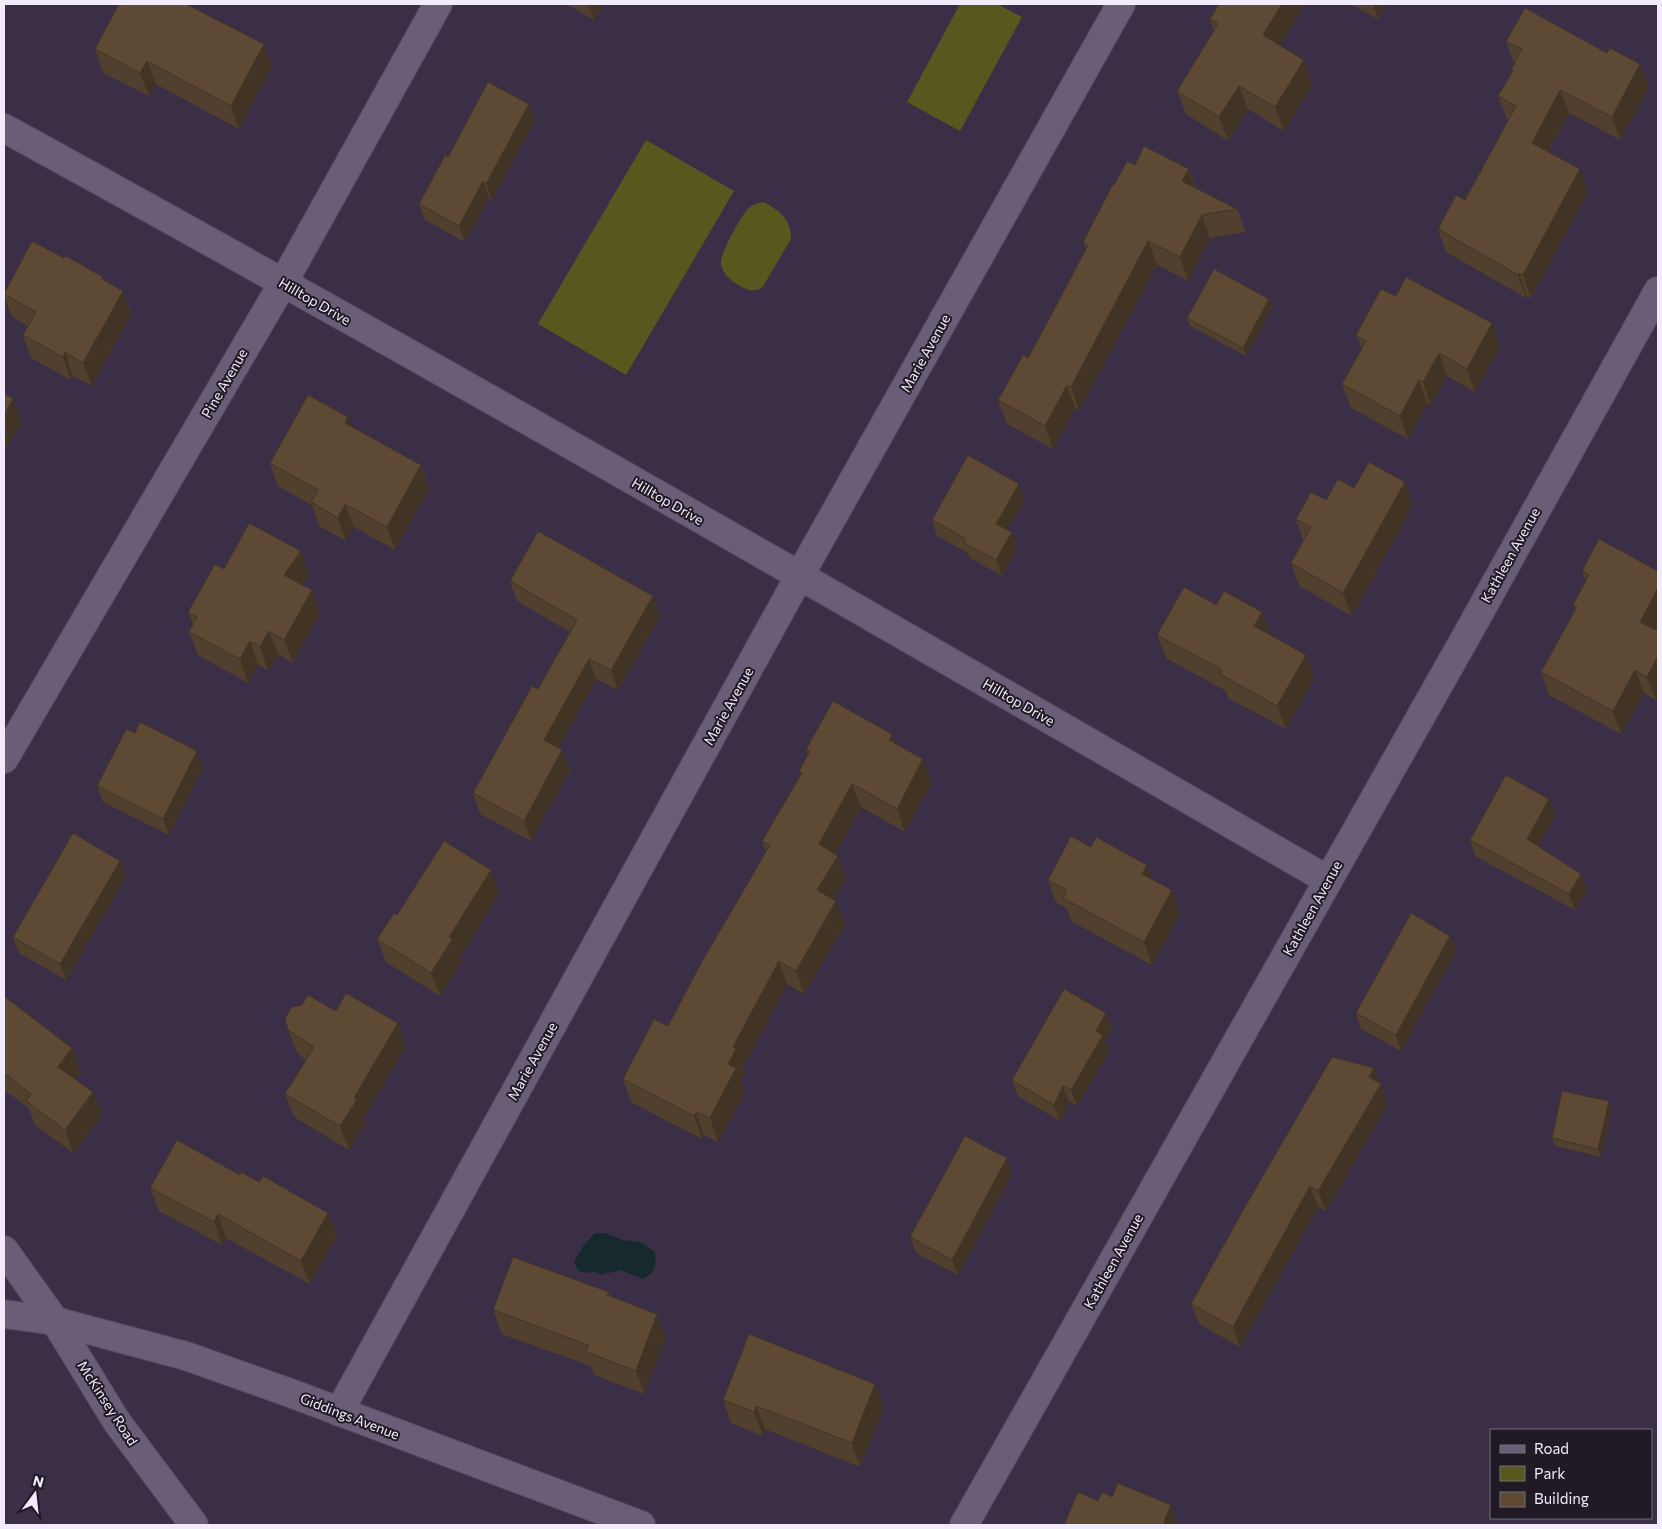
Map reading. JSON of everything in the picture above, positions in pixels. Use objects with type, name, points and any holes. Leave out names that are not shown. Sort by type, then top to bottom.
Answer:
[{"type":"street","name":"Pine Avenue","points":[[4,760],[283,282],[438,4]]},
{"type":"street","name":"Marie Avenue","points":[[339,1412],[800,576],[1121,4]]},
{"type":"street","name":"Hilltop Drive","points":[[4,128],[283,282],[800,576],[1328,880]]},
{"type":"street","name":"Kathleen Avenue","points":[[964,1525],[1658,291]]},
{"type":"street","name":"McKinsey Road","points":[[4,1250],[55,1321],[117,1422],[194,1525]]},
{"type":"street","points":[[4,1314],[55,1321]]},
{"type":"street","name":"Giddings Avenue","points":[[55,1321],[186,1356],[641,1525]]},
{"type":"green space","points":[[960,4],[997,4],[1022,17],[960,131],[907,102]]},
{"type":"green space","points":[[646,140],[734,191],[626,375],[538,324]]},
{"type":"green space","points":[[764,202],[775,209],[787,221],[791,239],[762,288],[751,290],[733,282],[723,271],[721,263],[731,236],[744,214],[752,206]]},
{"type":"shaded area","points":[[595,1233],[605,1233],[623,1240],[640,1242],[655,1252],[653,1271],[643,1279],[620,1270],[601,1275],[594,1271],[587,1273],[578,1271],[574,1261],[584,1245]]},
{"type":"building","points":[[119,4],[186,4],[264,44],[231,106],[147,61],[140,73],[95,49]]},
{"type":"building","points":[[1219,4],[1282,4],[1263,35],[1304,60],[1275,107],[1239,86],[1219,117],[1177,91],[1218,24],[1210,19]]},
{"type":"building","points":[[1525,8],[1607,53],[1610,48],[1640,64],[1612,117],[1560,90],[1532,143],[1580,169],[1523,275],[1519,273],[1518,275],[1438,229],[1456,195],[1465,200],[1516,106],[1498,96],[1513,71],[1511,70],[1522,49],[1506,41]]},
{"type":"building","points":[[488,82],[529,104],[486,184],[483,181],[459,226],[419,204],[445,155],[448,157]]},
{"type":"building","points":[[1144,146],[1189,169],[1182,181],[1237,209],[1202,215],[1180,257],[1148,241],[1071,387],[1067,385],[1045,426],[998,400],[1023,355],[1028,358],[1057,304],[1088,245],[1083,242],[1113,184],[1127,161],[1135,165]]},
{"type":"building","points":[[32,241],[64,258],[66,256],[123,291],[83,363],[65,352],[63,357],[23,335],[36,312],[4,294]]},
{"type":"building","points":[[1214,269],[1269,299],[1243,348],[1187,318]]},
{"type":"building","points":[[1406,277],[1492,323],[1467,369],[1439,353],[1423,382],[1419,380],[1400,416],[1342,384],[1366,341],[1356,335],[1381,289],[1396,296]]},
{"type":"building","points":[[4,393],[13,399],[4,415]]},
{"type":"building","points":[[308,395],[348,417],[345,423],[421,465],[387,527],[345,504],[338,518],[311,502],[318,490],[270,463]]},
{"type":"building","points":[[968,455],[1019,484],[996,524],[1012,532],[996,560],[964,543],[966,539],[932,520]]},
{"type":"building","points":[[1369,462],[1405,482],[1343,593],[1291,563],[1311,527],[1296,519],[1311,492],[1326,500],[1338,479],[1354,488]]},
{"type":"building","points":[[249,523],[301,551],[284,575],[312,590],[284,640],[269,631],[260,647],[250,641],[240,659],[189,632],[197,617],[188,612],[215,564],[224,569]]},
{"type":"building","points":[[538,531],[653,596],[611,670],[589,659],[544,740],[562,750],[524,821],[473,793],[532,686],[538,689],[577,620],[510,581]]},
{"type":"building","points":[[1599,539],[1658,571],[1658,588],[1640,622],[1658,631],[1658,656],[1647,677],[1635,670],[1613,711],[1541,672],[1577,607],[1573,605],[1589,575],[1582,571]]},
{"type":"building","points":[[1184,587],[1216,605],[1224,591],[1262,612],[1254,626],[1306,655],[1277,706],[1220,674],[1222,670],[1157,635]]},
{"type":"building","points":[[833,701],[892,734],[889,740],[923,759],[897,809],[852,784],[819,844],[838,856],[817,890],[836,901],[796,971],[779,961],[733,1047],[736,1049],[728,1064],[736,1068],[710,1118],[696,1112],[694,1116],[623,1079],[654,1019],[668,1026],[700,965],[770,845],[762,841],[802,773],[799,771],[810,751],[806,749]]},
{"type":"building","points":[[140,722],[197,751],[163,819],[97,786],[126,729],[135,733]]},
{"type":"building","points":[[1506,775],[1549,799],[1527,839],[1581,874],[1569,894],[1470,840]]},
{"type":"building","points":[[73,833],[120,861],[60,964],[13,937]]},
{"type":"building","points":[[1071,836],[1091,847],[1096,837],[1147,865],[1142,874],[1172,890],[1144,942],[1063,898],[1067,890],[1048,880]]},
{"type":"building","points":[[444,841],[491,870],[449,937],[453,938],[431,973],[377,939],[394,913],[397,915]]},
{"type":"building","points":[[1411,913],[1450,936],[1396,1035],[1356,1013]]},
{"type":"building","points":[[1064,989],[1106,1013],[1096,1031],[1103,1035],[1071,1090],[1063,1086],[1054,1105],[1012,1080]]},
{"type":"building","points":[[346,993],[398,1023],[354,1098],[357,1100],[340,1126],[285,1094],[314,1047],[288,1030],[285,1018],[292,1007],[302,1005],[308,995],[336,1011]]},
{"type":"building","points":[[4,996],[72,1048],[58,1067],[93,1092],[65,1130],[26,1101],[31,1094],[4,1073]]},
{"type":"building","points":[[1332,1057],[1374,1068],[1369,1077],[1381,1084],[1318,1191],[1310,1186],[1233,1327],[1191,1304]]},
{"type":"building","points":[[1562,1091],[1609,1101],[1598,1149],[1552,1138]]},
{"type":"building","points":[[965,1136],[1007,1158],[952,1260],[910,1237]]},
{"type":"building","points":[[177,1140],[240,1175],[241,1172],[259,1182],[263,1176],[328,1213],[301,1261],[218,1214],[214,1222],[150,1188]]},
{"type":"building","points":[[513,1257],[609,1292],[607,1295],[657,1314],[636,1371],[586,1352],[588,1345],[493,1310]]},
{"type":"building","points":[[749,1334],[875,1384],[852,1443],[756,1406],[754,1412],[723,1400]]},
{"type":"building","points":[[1118,1483],[1171,1505],[1163,1525],[1064,1525],[1078,1492],[1098,1501],[1102,1492],[1112,1497]]}]
